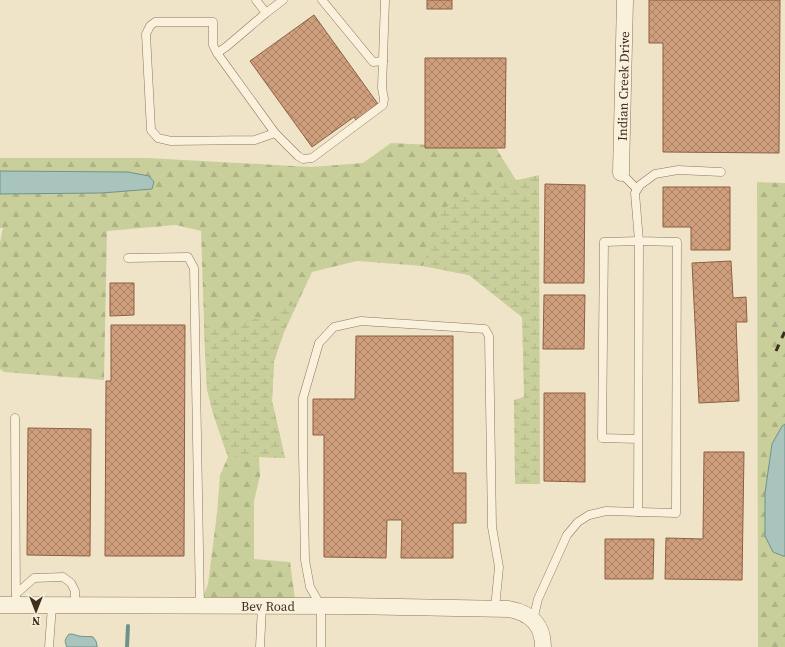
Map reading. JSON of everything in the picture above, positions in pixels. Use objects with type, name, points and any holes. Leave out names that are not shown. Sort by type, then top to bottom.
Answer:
[{"type":"street","name":"Indian Creek Drive","points":[[621,173],[625,0]]},
{"type":"street","name":"Bev Road","points":[[0,605],[16,600],[52,606],[321,606],[495,608],[519,611],[525,613],[533,620]]},
{"type":"street","points":[[533,620],[541,631],[543,647]]},
{"type":"lane","points":[[256,0],[266,13]]},
{"type":"lane","points":[[218,53],[283,0]]},
{"type":"lane","points":[[322,0],[373,62],[383,60]]},
{"type":"lane","points":[[275,133],[255,140],[171,140],[158,138],[151,130],[146,34],[150,26],[155,22],[213,22],[213,45],[218,53],[275,133],[298,156],[303,159],[312,158],[383,105],[384,99],[382,88],[385,0]]},
{"type":"lane","points":[[638,512],[639,241],[635,193],[640,184],[655,174],[678,170],[721,172]]},
{"type":"lane","points":[[621,173],[637,189]]},
{"type":"lane","points":[[533,620],[538,599],[563,542],[578,522],[588,515],[606,512],[676,513],[677,242],[604,242],[602,438],[638,439]]},
{"type":"lane","points":[[128,258],[188,257],[194,268],[200,606]]},
{"type":"lane","points":[[321,647],[321,606],[310,587],[305,560],[303,398],[319,343],[334,327],[361,322],[485,329],[490,336],[492,527],[499,567],[495,608]]},
{"type":"lane","points":[[15,418],[16,600]]},
{"type":"lane","points":[[16,600],[34,578],[63,577],[71,583],[75,591],[75,606]]},
{"type":"lane","points":[[49,647],[52,606]]},
{"type":"lane","points":[[260,647],[262,606]]},
{"type":"green space","points":[[391,143],[496,148],[516,180],[522,317],[469,275],[423,266],[357,261],[312,272],[284,332],[274,361],[272,401],[285,458],[259,457],[260,476],[254,501],[254,559],[290,562],[296,606],[200,606],[208,584],[220,475],[228,457],[213,413],[207,389],[201,231],[176,225],[107,231],[104,380],[4,372],[0,369],[0,242],[3,228],[0,228],[0,158],[147,158],[311,167],[363,163]]},
{"type":"green space","points":[[539,175],[540,484],[515,484],[514,400],[524,397],[522,317],[469,275],[423,266],[441,212],[463,193]]},
{"type":"green space","points":[[757,182],[785,183],[785,424],[782,426],[765,494],[783,556],[785,556],[785,647],[758,647]]},
{"type":"green space","points":[[298,302],[284,332],[274,361],[272,401],[285,458],[228,457],[213,413],[207,389],[204,325],[235,327]]},
{"type":"water","points":[[0,171],[128,172],[149,176],[154,182],[152,189],[102,193],[0,194]]},
{"type":"water","points":[[785,424],[785,556],[783,556],[773,552],[765,536],[765,493],[772,444],[782,426]]},
{"type":"water","points":[[69,634],[93,637],[96,641],[97,647],[67,647],[65,640]]},
{"type":"building","points":[[427,0],[452,0],[452,9],[427,9]]},
{"type":"building","points":[[649,0],[780,0],[779,153],[663,152],[663,43],[649,43]]},
{"type":"building","points":[[314,15],[378,104],[356,120],[354,117],[312,147],[250,61]]},
{"type":"building","points":[[425,58],[506,58],[505,148],[425,148]]},
{"type":"building","points":[[545,184],[585,185],[584,283],[544,283]]},
{"type":"building","points":[[663,187],[730,187],[730,250],[691,250],[691,227],[663,227]]},
{"type":"building","points":[[731,261],[733,298],[746,297],[747,322],[736,322],[739,401],[699,403],[692,263]]},
{"type":"building","points":[[110,283],[134,283],[134,315],[110,316]]},
{"type":"building","points":[[544,295],[585,295],[584,349],[543,349]]},
{"type":"building","points":[[111,325],[185,325],[184,556],[105,556],[106,381],[111,381]]},
{"type":"building","points":[[356,336],[453,336],[453,473],[466,473],[466,523],[453,523],[453,558],[401,558],[402,520],[387,520],[386,558],[324,557],[324,435],[313,435],[313,399],[355,399]]},
{"type":"building","points":[[544,393],[585,393],[585,482],[544,481]]},
{"type":"building","points":[[28,428],[91,429],[90,556],[27,555]]},
{"type":"building","points":[[704,452],[744,452],[742,580],[665,579],[666,538],[703,539]]},
{"type":"building","points":[[605,539],[654,539],[653,579],[605,579]]},
{"type":"waterway","points":[[127,647],[128,626]]},
{"type":"railway","points":[[776,351],[785,331]]}]
